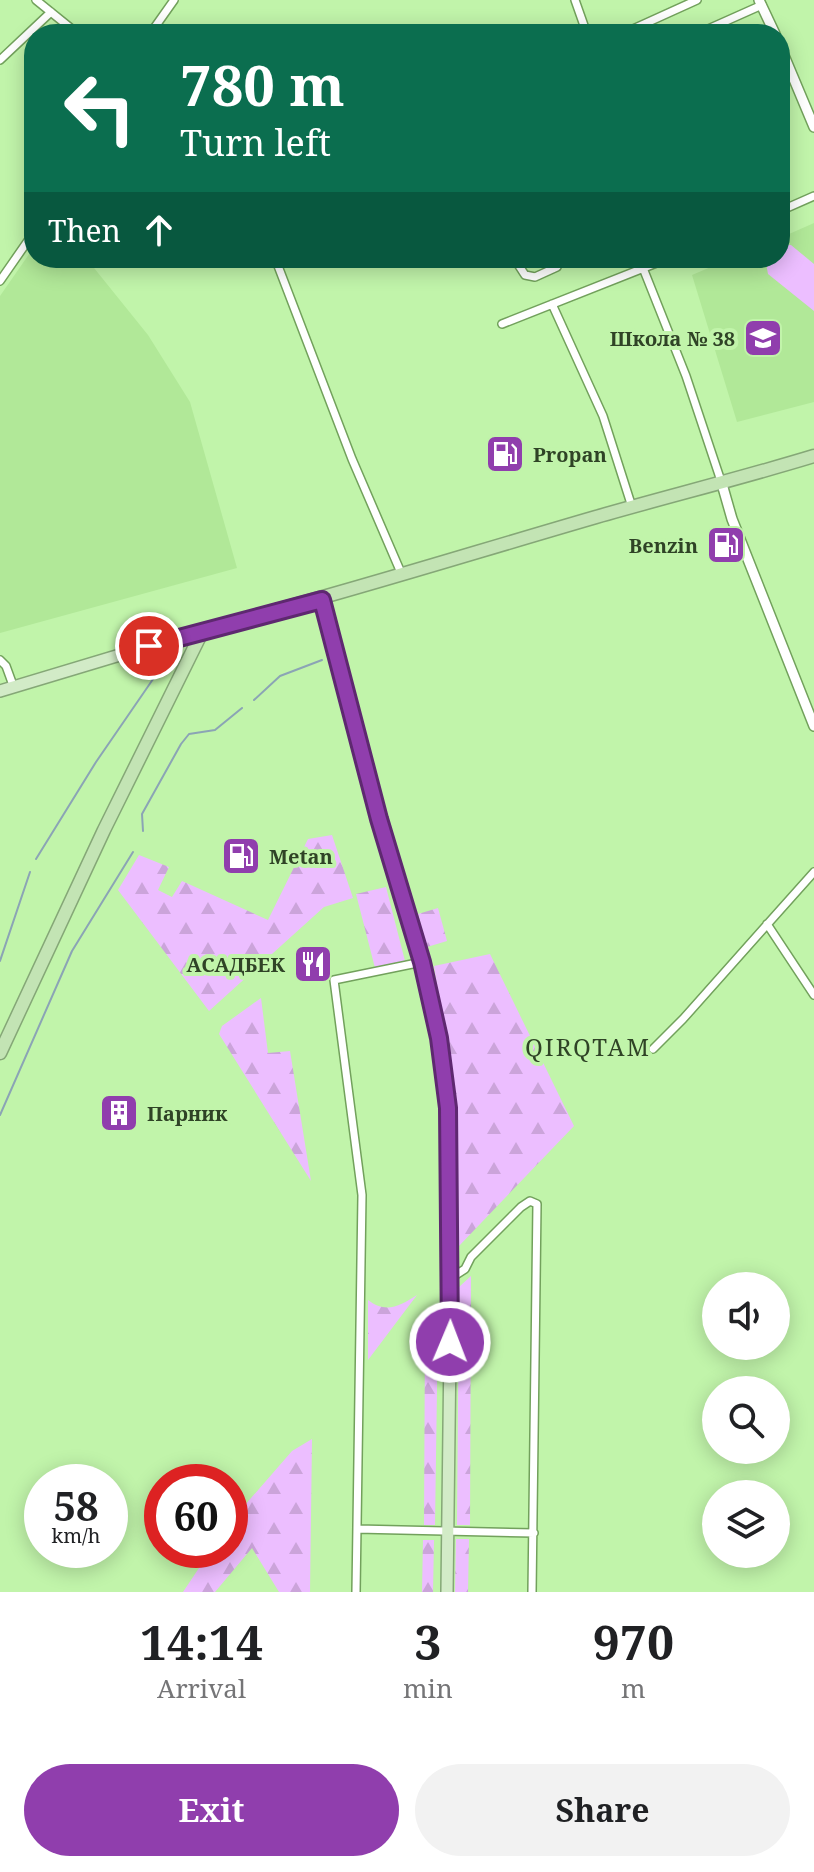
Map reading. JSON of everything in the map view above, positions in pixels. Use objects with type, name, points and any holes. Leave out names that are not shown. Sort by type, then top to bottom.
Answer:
[{"type":"highway","points":[[0,1053],[104,830],[203,630],[322,600],[814,456]]},
{"type":"main road","points":[[322,600],[371,791],[422,962],[439,1038],[448,1108],[451,1278],[447,1592]]},
{"type":"main road","points":[[0,691],[203,630]]},
{"type":"street","points":[[36,0],[66,24]]},
{"type":"street","points":[[157,24],[174,0]]},
{"type":"street","points":[[575,0],[583,24]]},
{"type":"street","points":[[644,24],[697,0]]},
{"type":"street","points":[[717,24],[760,3],[770,24]]},
{"type":"street","points":[[38,24],[51,12]]},
{"type":"street","points":[[0,60],[24,37]]},
{"type":"street","points":[[790,70],[814,127]]},
{"type":"street","points":[[790,207],[814,196]]},
{"type":"street","points":[[0,281],[24,246]]},
{"type":"street","points":[[279,268],[352,459],[402,575]]},
{"type":"street","points":[[520,268],[525,275],[535,277],[555,268]]},
{"type":"street","points":[[502,324],[643,268],[686,376],[732,519],[814,726]]},
{"type":"street","points":[[552,304],[603,416],[632,507]]},
{"type":"street","points":[[0,660],[6,666],[14,688]]},
{"type":"street","points":[[653,1049],[814,872]]},
{"type":"street","points":[[767,924],[814,995]]},
{"type":"street","points":[[356,1592],[362,1195],[334,980],[422,962]]},
{"type":"street","points":[[451,1278],[465,1269],[471,1257],[521,1207],[530,1201],[537,1204],[532,1592]]},
{"type":"street","points":[[357,1529],[534,1533]]},
{"type":"shaded area","name":"Школа № 38","points":[[814,223],[814,402],[737,422],[692,275],[708,268],[790,268],[790,234]]},
{"type":"shaded area","points":[[24,261],[24,268],[94,268],[148,335],[190,402],[237,568],[0,633],[0,296]]},
{"type":"green space","points":[[791,245],[814,264],[814,311],[768,274],[767,268],[790,268]]},
{"type":"green space","points":[[332,835],[353,898],[324,907],[209,1011],[118,890],[139,855],[169,867],[158,890],[172,897],[182,881],[268,920],[308,839]]},
{"type":"green space","points":[[386,887],[405,961],[375,968],[356,894]]},
{"type":"green space","points":[[438,908],[447,941],[427,947],[418,914]]},
{"type":"green space","points":[[490,954],[574,1126],[458,1247],[456,1109],[434,966]]},
{"type":"green space","points":[[261,998],[268,1053],[290,1051],[311,1181],[219,1034],[222,1026]]},
{"type":"green space","points":[[471,1276],[470,1525],[457,1525],[459,1287]]},
{"type":"green space","points":[[417,1295],[368,1360],[368,1300],[381,1307],[393,1307]]},
{"type":"green space","points":[[438,1320],[435,1525],[424,1525],[425,1329]]},
{"type":"green space","points":[[312,1439],[310,1592],[279,1592],[252,1548],[248,1553],[248,1502],[292,1451]]},
{"type":"green space","points":[[456,1539],[469,1539],[468,1592],[455,1592]]},
{"type":"green space","points":[[423,1540],[434,1540],[433,1592],[422,1592]]},
{"type":"green space","points":[[199,1568],[235,1568],[215,1592],[183,1592]]},
{"type":"waterway","points":[[254,700],[280,676],[322,660]]},
{"type":"waterway","points":[[36,859],[96,762],[160,669]]},
{"type":"waterway","points":[[143,831],[142,814],[189,734],[215,730],[242,708]]},
{"type":"waterway","points":[[0,1115],[72,951],[133,852]]},
{"type":"waterway","points":[[0,961],[30,872]]},
{"type":"place","name":"Школа № 38","points":[[763,338]]},
{"type":"place","name":"Propan","points":[[505,454]]},
{"type":"place","name":"Benzin","points":[[726,545]]},
{"type":"place","name":"Metan","points":[[241,856]]},
{"type":"place","name":"АСАДБЕК","points":[[313,964]]},
{"type":"place","name":"Парник","points":[[119,1113]]},
{"type":"district","name":"QIRQTAM","points":[[588,1046]]},
{"type":"route","points":[[149,646],[322,600],[379,819],[422,962],[439,1038],[448,1108],[450,1342]]}]
